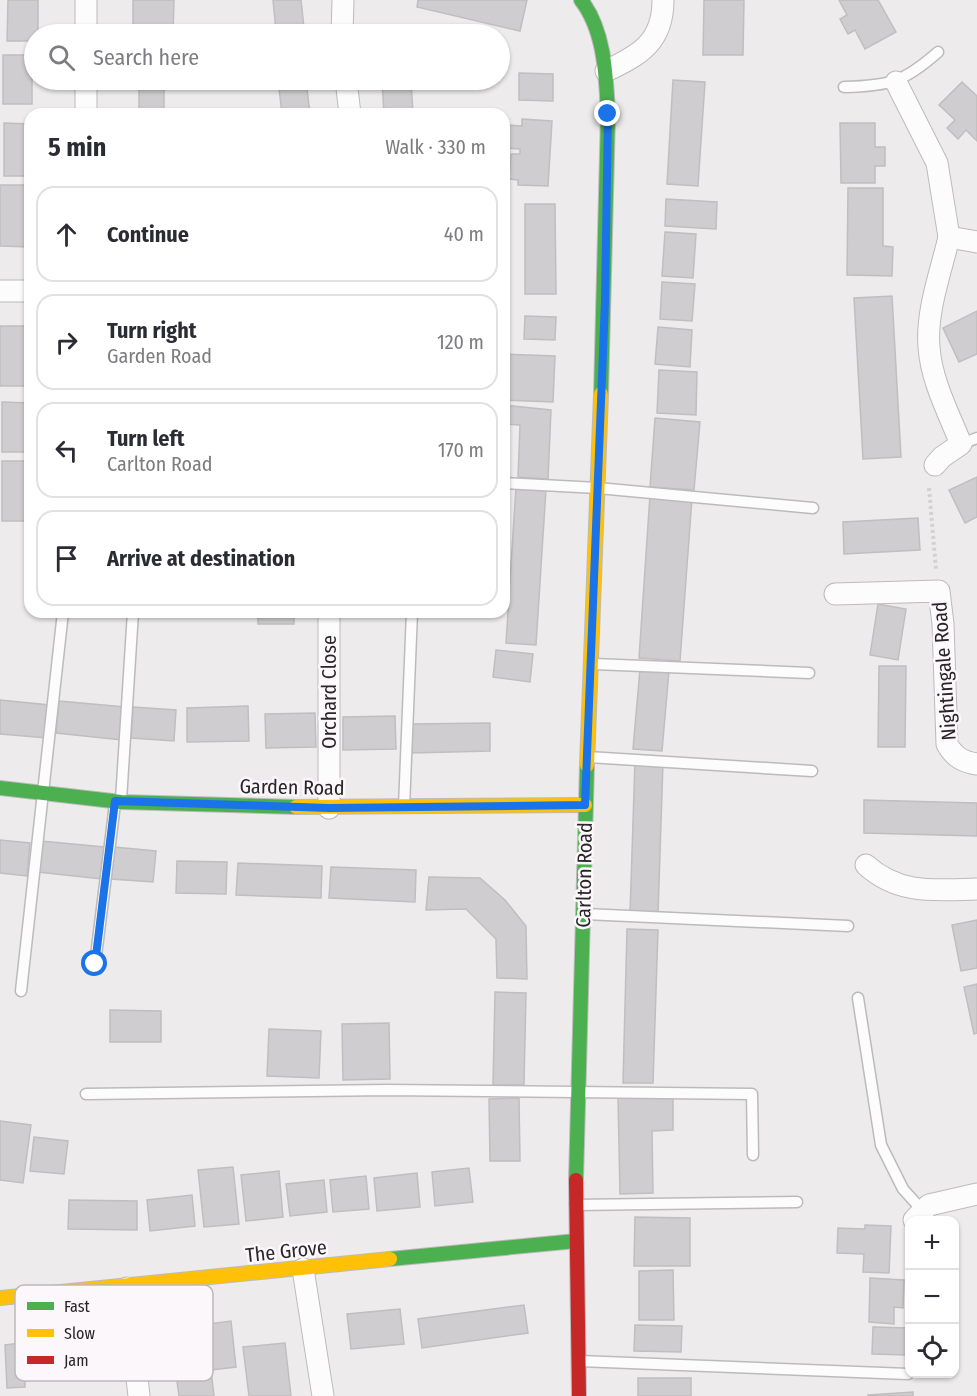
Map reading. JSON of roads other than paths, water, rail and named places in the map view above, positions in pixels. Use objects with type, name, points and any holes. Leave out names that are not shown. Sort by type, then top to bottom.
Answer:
[{"type":"street","points":[[86,0],[86,24]]},
{"type":"street","points":[[342,24],[343,0]]},
{"type":"street","name":"Carlton Road","points":[[579,1396],[575,1205],[585,805],[605,301],[606,71],[599,38],[588,9],[581,0]]},
{"type":"street","points":[[606,71],[635,57],[653,40],[663,14],[663,0]]},
{"type":"street","points":[[896,82],[937,163],[949,237],[932,310],[928,347],[936,381],[969,441],[942,457],[935,465]]},
{"type":"street","points":[[86,90],[86,108]]},
{"type":"street","points":[[347,90],[349,108]]},
{"type":"street","points":[[949,237],[977,242]]},
{"type":"street","points":[[0,291],[24,291]]},
{"type":"street","name":"Nightingale Road","points":[[835,594],[939,591],[943,624],[947,744],[952,753],[961,760],[977,765]]},
{"type":"street","name":"Orchard Close","points":[[329,618],[329,808]]},
{"type":"street","name":"Garden Road","points":[[0,789],[118,801],[329,808],[585,805]]},
{"type":"street","points":[[866,865],[877,876],[907,889],[977,889]]},
{"type":"street","points":[[918,1215],[938,1202],[977,1194]]},
{"type":"street","name":"The Grove","points":[[155,1285],[576,1241]]},
{"type":"street","points":[[303,1269],[322,1396]]},
{"type":"street","name":"The Grove","points":[[0,1298],[15,1297]]},
{"type":"street","points":[[137,1381],[139,1396]]},
{"type":"lane","points":[[844,87],[896,82],[910,75],[938,52]]},
{"type":"lane","points":[[510,483],[598,488],[813,508]]},
{"type":"lane","points":[[21,991],[45,792],[62,618]]},
{"type":"lane","points":[[95,964],[118,801],[133,618]]},
{"type":"lane","points":[[404,807],[412,618]]},
{"type":"lane","points":[[590,664],[809,673]]},
{"type":"lane","points":[[588,757],[812,771]]},
{"type":"lane","points":[[584,914],[848,926]]},
{"type":"lane","points":[[858,998],[880,1145],[918,1215]]},
{"type":"lane","points":[[86,1094],[387,1090],[578,1090],[752,1094],[753,1155]]},
{"type":"lane","points":[[575,1205],[797,1202]]},
{"type":"lane","points":[[578,1361],[905,1374]]}]
